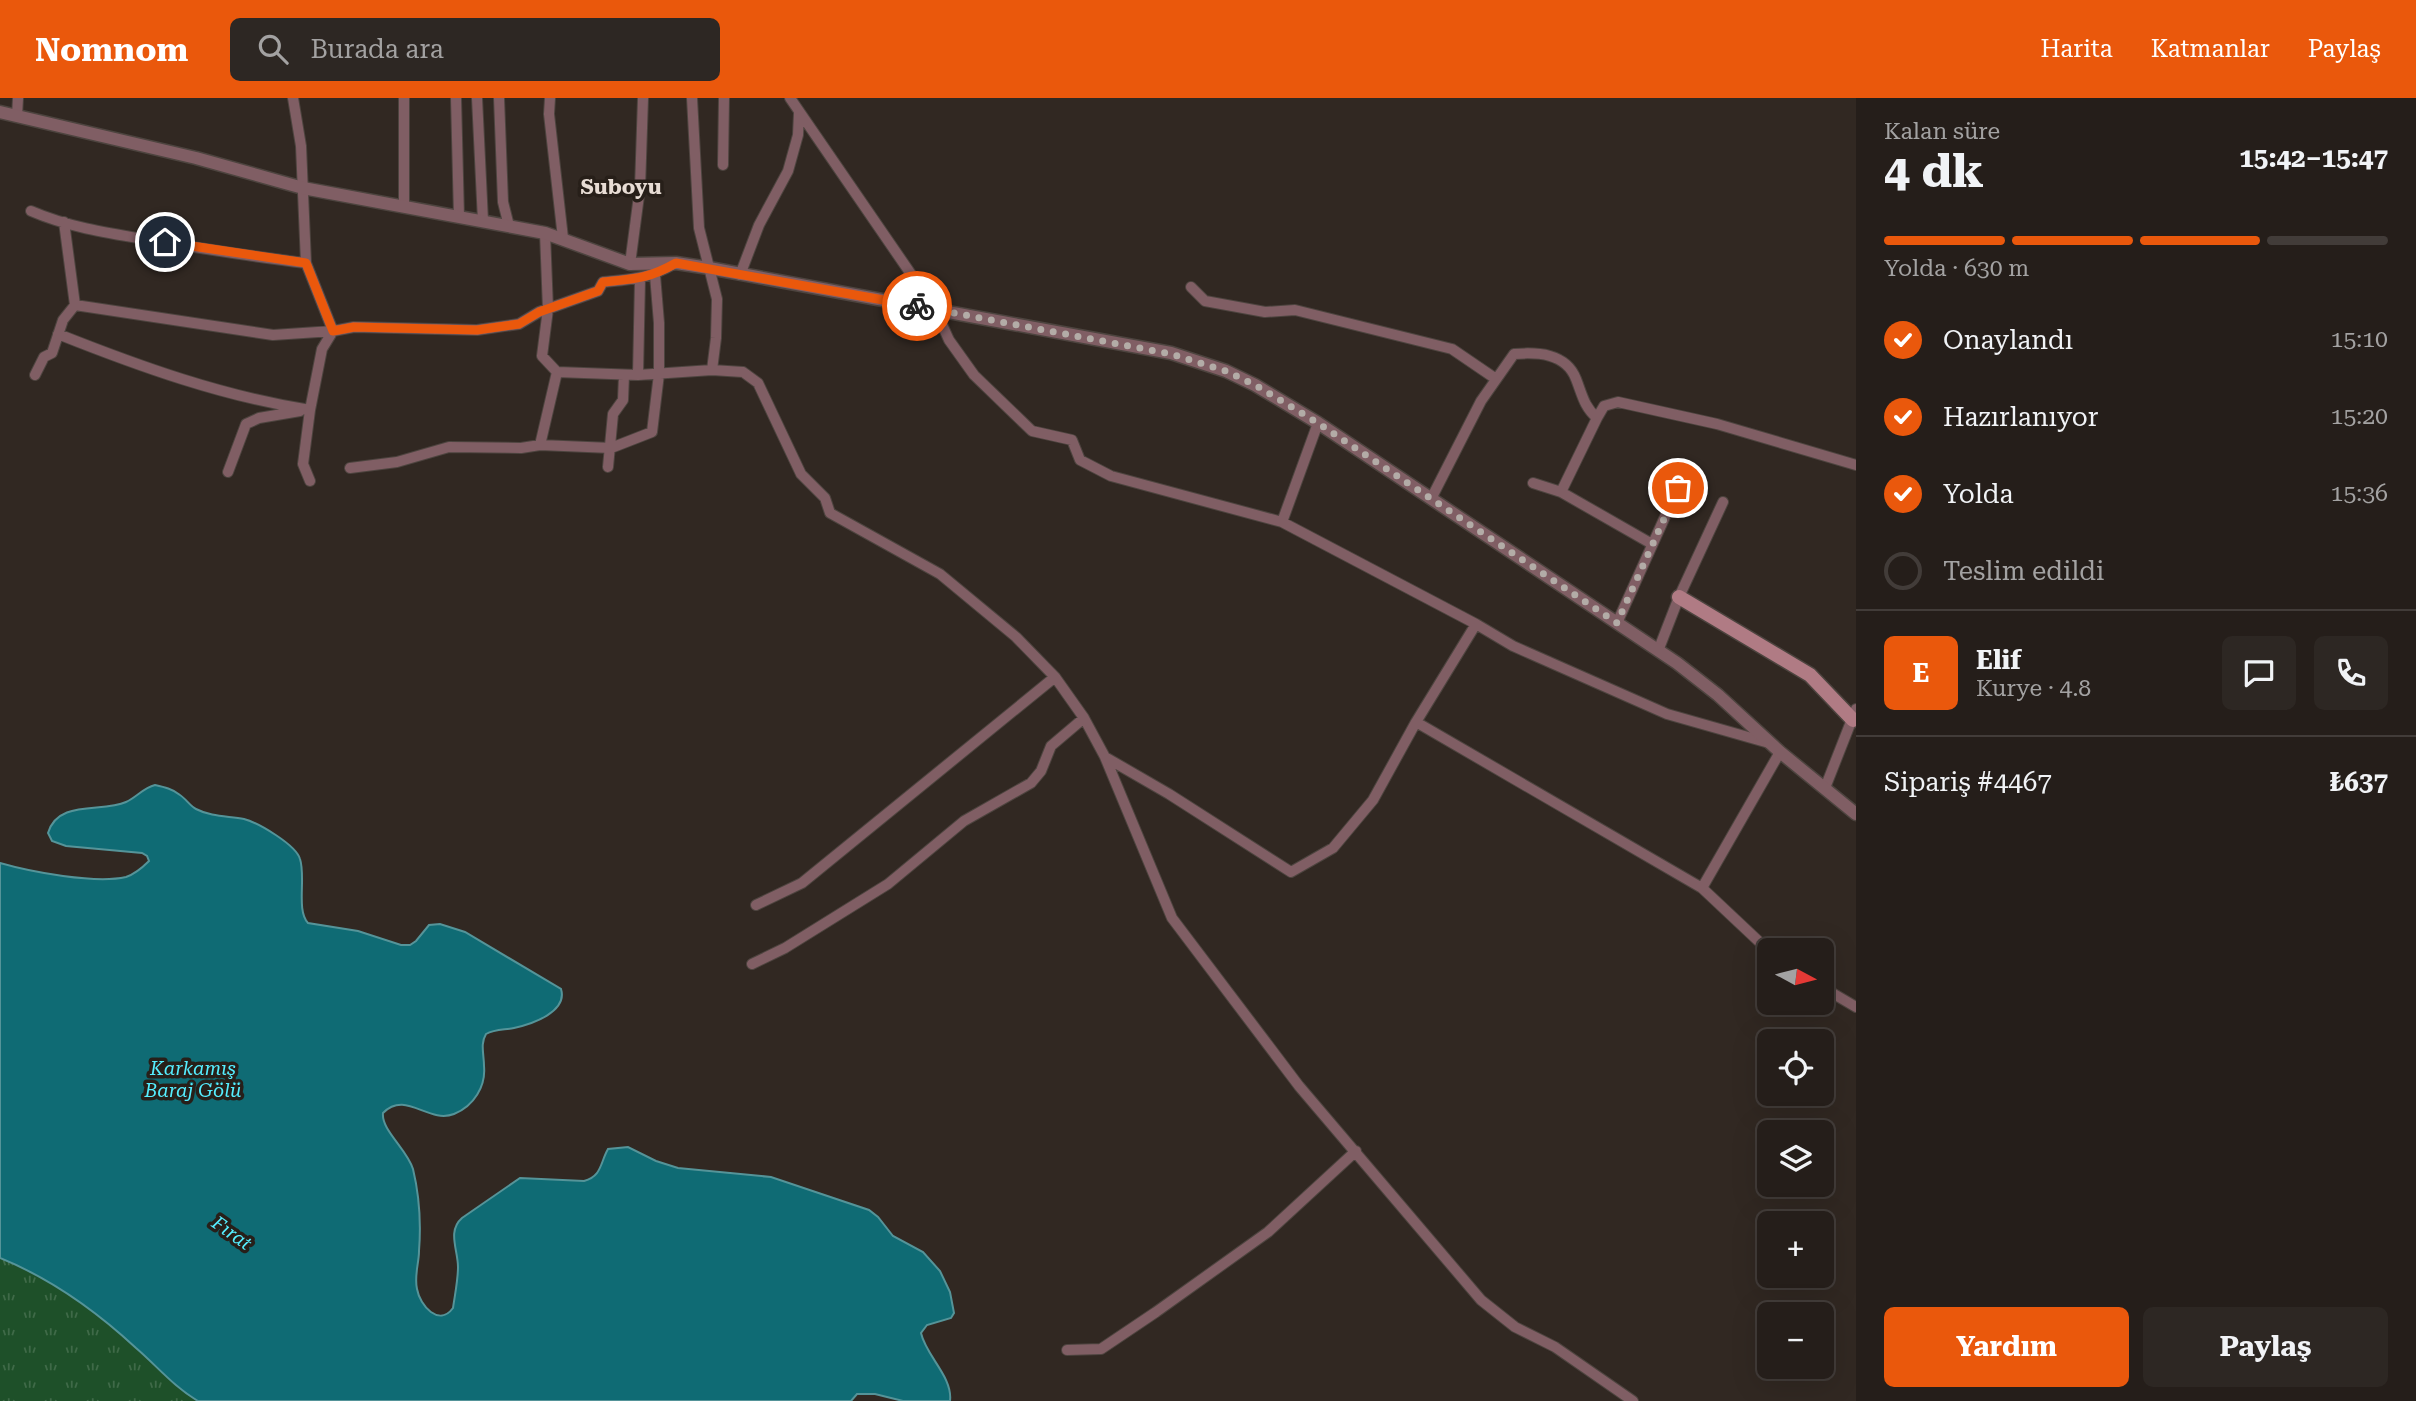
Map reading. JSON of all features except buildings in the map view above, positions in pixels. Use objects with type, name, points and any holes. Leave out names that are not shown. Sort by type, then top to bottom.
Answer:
[{"type":"main road","points":[[1679,597],[1810,675],[1855,717]]},
{"type":"street","points":[[17,116],[18,98]]},
{"type":"street","points":[[293,98],[301,146],[306,263],[333,331]]},
{"type":"street","points":[[404,98],[404,206]]},
{"type":"street","points":[[456,98],[459,217]]},
{"type":"street","points":[[477,98],[483,221]]},
{"type":"street","points":[[499,98],[503,202],[509,226]]},
{"type":"street","points":[[550,98],[564,239]]},
{"type":"street","points":[[630,264],[640,188],[643,98]]},
{"type":"street","points":[[692,98],[699,228],[717,299],[712,370]]},
{"type":"street","points":[[723,165],[724,98]]},
{"type":"street","points":[[790,98],[936,309],[949,341],[974,375],[1032,431],[1072,440],[1080,460],[1111,476],[1282,522],[1513,646],[1667,714],[1777,748]]},
{"type":"street","points":[[0,112],[196,158],[303,188],[545,233],[630,264],[676,263],[709,268],[1171,354],[1226,371],[1318,423],[1658,651],[1718,695],[1856,814]]},
{"type":"street","points":[[740,275],[759,225],[788,171],[798,135],[799,113]]},
{"type":"street","points":[[31,211],[56,222],[117,234],[306,263]]},
{"type":"street","points":[[34,375],[44,357],[52,352],[63,320],[75,305],[64,222]]},
{"type":"street","points":[[545,233],[548,309],[542,356],[557,372],[638,375],[712,370],[743,372],[758,383],[801,474],[825,498],[830,513],[940,574],[1016,637],[1055,677],[1084,718],[1105,757],[1172,918],[1298,1086],[1481,1300],[1515,1327],[1555,1347],[1633,1401]]},
{"type":"street","points":[[75,305],[273,335],[354,327],[477,330],[519,324],[548,309],[598,291],[603,282],[640,279],[655,275],[676,263]]},
{"type":"street","points":[[350,468],[397,462],[449,447],[521,449],[540,445],[611,448],[652,432],[659,374],[655,275]]},
{"type":"street","points":[[638,375],[640,279]]},
{"type":"street","points":[[1191,287],[1205,301],[1265,312],[1295,310],[1452,349],[1496,379]]},
{"type":"street","points":[[310,481],[303,464],[310,410],[323,349],[333,331]]},
{"type":"street","points":[[58,334],[154,372],[262,402],[310,410]]},
{"type":"street","points":[[1431,499],[1481,401],[1514,354],[1535,352],[1563,361],[1575,375],[1589,411],[1597,418]]},
{"type":"street","points":[[540,445],[557,372]]},
{"type":"street","points":[[608,467],[613,414],[623,400],[624,375]]},
{"type":"street","points":[[1561,492],[1604,406],[1618,402],[1717,424],[1856,465]]},
{"type":"street","points":[[228,472],[246,424],[259,418],[310,410]]},
{"type":"street","points":[[1282,522],[1318,423]]},
{"type":"street","points":[[1533,482],[1561,492],[1652,544]]},
{"type":"street","points":[[1617,623],[1678,488]]},
{"type":"street","points":[[1658,651],[1679,597],[1723,502]]},
{"type":"street","points":[[1105,757],[1291,872],[1333,848],[1373,800],[1416,722],[1476,624]]},
{"type":"street","points":[[757,905],[802,883],[1055,677]]},
{"type":"street","points":[[1825,788],[1855,717]]},
{"type":"street","points":[[752,964],[785,948],[888,884],[964,821],[1031,782],[1041,771],[1051,746],[1084,718]]},
{"type":"street","points":[[1416,722],[1702,888],[1757,940]]},
{"type":"street","points":[[1702,888],[1777,748]]},
{"type":"street","points":[[1834,994],[1856,1007]]},
{"type":"street","points":[[1067,1350],[1101,1349],[1156,1312],[1268,1232],[1356,1151]]},
{"type":"green space","points":[[0,1233],[257,1401],[0,1401]]},
{"type":"water","name":"Karkamış Baraj Gölü","points":[[155,785],[174,791],[202,812],[251,821],[292,847],[302,866],[302,902],[304,918],[308,923],[358,931],[401,945],[410,945],[416,941],[429,925],[440,924],[465,932],[561,989],[559,1004],[547,1016],[511,1029],[486,1034],[483,1045],[483,1081],[473,1101],[467,1106],[454,1114],[444,1116],[400,1105],[383,1113],[386,1126],[413,1169],[420,1220],[416,1284],[422,1302],[431,1312],[442,1315],[453,1308],[458,1267],[454,1235],[462,1218],[520,1178],[590,1179],[597,1172],[608,1149],[628,1147],[678,1168],[771,1177],[869,1210],[893,1236],[923,1252],[940,1271],[950,1292],[954,1313],[951,1318],[927,1325],[921,1333],[947,1383],[950,1401],[903,1401],[875,1394],[857,1394],[851,1401],[198,1401],[173,1383],[89,1308],[55,1286],[0,1258],[0,863],[81,878],[113,879],[132,874],[149,861],[147,856],[142,853],[66,846],[52,841],[48,833],[53,822],[61,815],[126,802]]},
{"type":"way so far","points":[[917,306],[1171,354],[1226,371],[1318,423],[1617,623],[1678,488]]},
{"type":"district","name":"Suboyu","points":[[621,187]]},
{"type":"route","points":[[165,242],[306,263],[333,331],[354,327],[477,330],[519,324],[539,312],[598,291],[603,282],[640,279],[655,275],[676,263],[917,306]]},
{"type":"water label","name":"Fırat","points":[[232,1233]]}]
